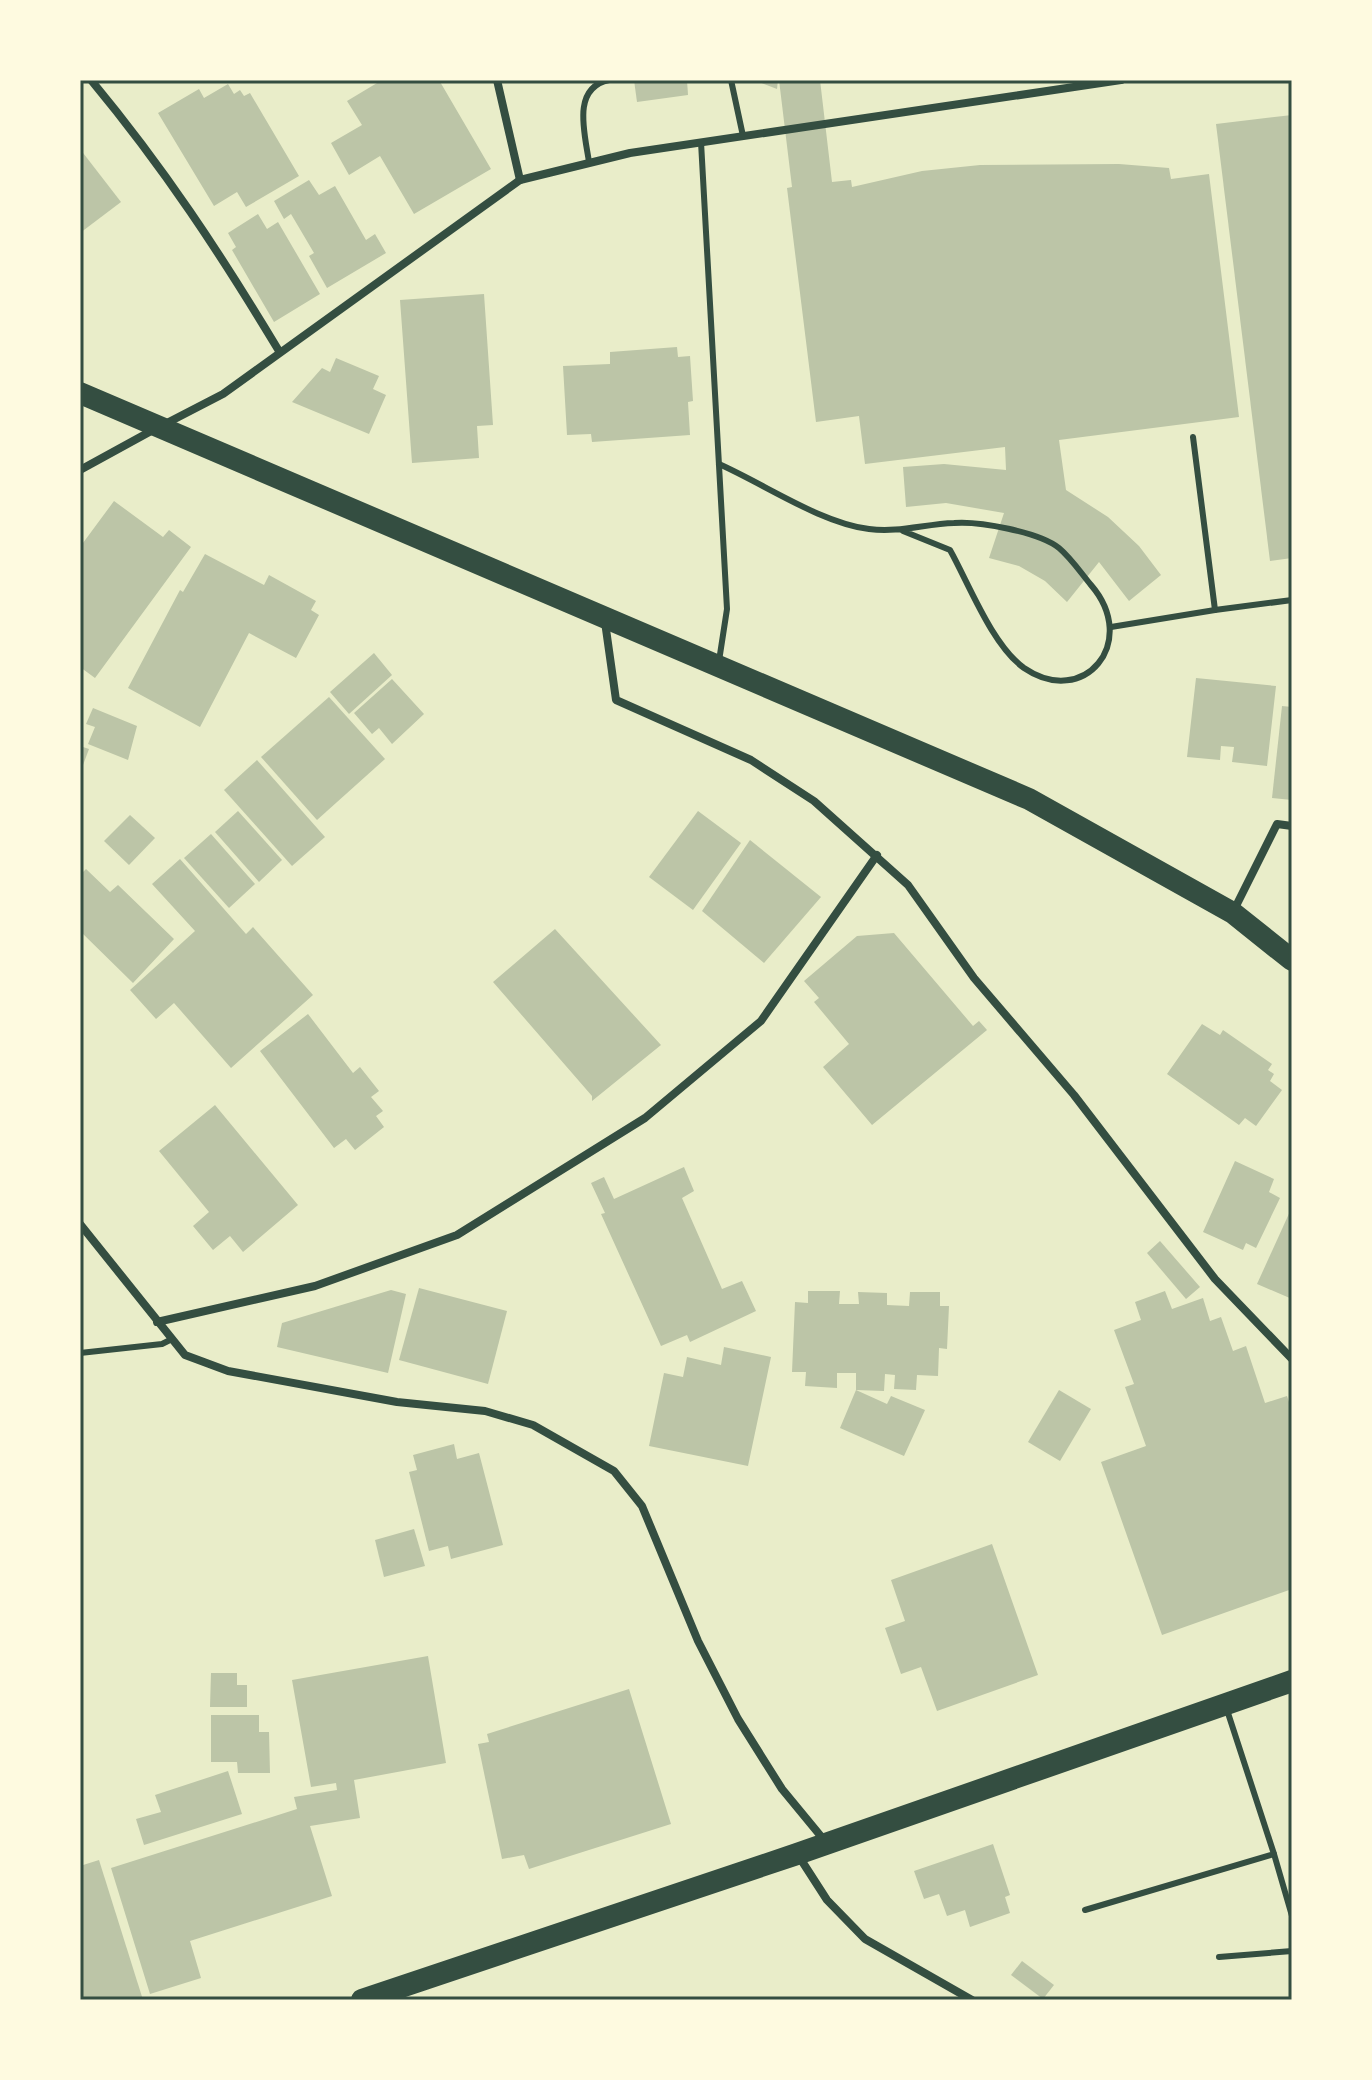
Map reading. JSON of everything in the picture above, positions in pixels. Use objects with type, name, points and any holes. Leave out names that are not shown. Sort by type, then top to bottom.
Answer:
[{"type":"highway","points":[[80,393],[1029,799],[1233,913],[1292,960]]},
{"type":"highway","points":[[362,2000],[827,1844],[1292,1681]]},
{"type":"street","points":[[91,80],[140,140],[207,232],[279,351]]},
{"type":"street","points":[[497,80],[520,180]]},
{"type":"street","points":[[80,470],[223,394],[520,180],[589,162],[701,142],[1121,80]]},
{"type":"street","points":[[605,617],[616,700],[751,760],[814,801],[908,885],[974,978],[1074,1095],[1215,1279],[1292,1359]]},
{"type":"street","points":[[1233,913],[1277,824],[1292,826]]},
{"type":"street","points":[[157,1322],[315,1286],[457,1235],[645,1118],[761,1021],[877,855]]},
{"type":"street","points":[[80,1224],[185,1355],[228,1371],[397,1402],[485,1411],[521,1422],[614,1471],[642,1506],[698,1641],[738,1719],[782,1789],[827,1844]]},
{"type":"street","points":[[797,1854],[827,1900],[865,1939],[972,2000]]},
{"type":"lane","points":[[589,162],[583,108],[587,94],[599,82],[609,80]]},
{"type":"lane","points":[[731,80],[743,136]]},
{"type":"lane","points":[[701,142],[727,609],[719,664]]},
{"type":"lane","points":[[1193,437],[1215,610]]},
{"type":"lane","points":[[719,464],[770,487],[829,520],[869,529],[903,531],[980,522],[1057,546],[1100,595],[1111,627],[1108,654],[1090,672],[1067,680],[1044,679],[1021,666],[993,631],[950,550],[903,531]]},
{"type":"lane","points":[[1111,627],[1292,600]]},
{"type":"lane","points":[[80,1353],[162,1344],[172,1339]]},
{"type":"lane","points":[[1225,1705],[1292,1916]]},
{"type":"lane","points":[[1085,1910],[1274,1854]]},
{"type":"lane","points":[[1219,1957],[1292,1951]]},
{"type":"building","points":[[382,80],[439,80],[491,169],[414,214],[380,156],[349,175],[331,143],[362,125],[347,101]]},
{"type":"building","points":[[634,80],[687,80],[688,95],[637,102]]},
{"type":"building","points":[[754,80],[778,80],[777,89]]},
{"type":"building","points":[[779,80],[820,80],[832,182],[851,180],[852,187],[922,171],[980,165],[1119,164],[1169,168],[1171,179],[1209,174],[1239,417],[1059,440],[1066,490],[1108,517],[1139,546],[1161,575],[1129,601],[1099,562],[1067,602],[1045,581],[1019,566],[989,558],[1004,513],[946,503],[906,507],[903,467],[944,464],[1006,470],[1005,447],[865,464],[859,416],[816,422],[787,188],[792,187]]},
{"type":"building","points":[[228,84],[234,94],[240,90],[244,96],[250,93],[299,176],[246,207],[237,192],[214,206],[158,113],[199,89],[204,98]]},
{"type":"building","points":[[1292,115],[1292,558],[1270,561],[1216,124]]},
{"type":"building","points":[[80,149],[121,202],[80,233]]},
{"type":"building","points":[[309,180],[319,195],[335,186],[366,240],[375,234],[386,253],[327,288],[309,256],[314,253],[291,214],[284,219],[274,201]]},
{"type":"building","points":[[258,214],[267,229],[278,222],[320,294],[274,322],[232,250],[236,247],[228,233]]},
{"type":"building","points":[[484,294],[493,425],[477,426],[479,458],[412,463],[400,300]]},
{"type":"building","points":[[677,347],[678,357],[690,356],[693,401],[688,402],[690,435],[592,442],[591,434],[567,435],[563,366],[610,364],[610,352]]},
{"type":"building","points":[[336,358],[379,376],[373,389],[386,395],[369,434],[292,402],[322,368],[330,372]]},
{"type":"building","points":[[114,501],[163,537],[169,530],[191,547],[95,678],[80,667],[80,547]]},
{"type":"building","points":[[205,554],[264,585],[269,575],[316,601],[311,610],[319,615],[296,658],[249,633],[200,727],[128,688],[180,590],[183,592]]},
{"type":"building","points":[[374,653],[392,675],[349,714],[330,692]]},
{"type":"building","points":[[1196,678],[1276,686],[1267,766],[1232,762],[1234,747],[1221,746],[1220,760],[1187,757]]},
{"type":"building","points":[[392,679],[424,714],[392,744],[379,728],[372,734],[354,713]]},
{"type":"building","points":[[329,697],[385,759],[317,820],[261,757]]},
{"type":"building","points":[[1282,706],[1292,707],[1292,800],[1272,798]]},
{"type":"building","points":[[93,708],[137,726],[128,760],[88,744],[95,727],[86,724]]},
{"type":"building","points":[[80,746],[89,749],[80,773]]},
{"type":"building","points":[[257,760],[325,837],[292,866],[224,790]]},
{"type":"building","points":[[238,811],[282,860],[259,882],[215,832]]},
{"type":"building","points":[[698,811],[741,843],[693,910],[649,877]]},
{"type":"building","points":[[130,815],[155,838],[129,865],[104,841]]},
{"type":"building","points":[[211,834],[255,884],[229,908],[184,858]]},
{"type":"building","points":[[750,840],[821,897],[764,963],[702,911]]},
{"type":"building","points":[[180,859],[246,934],[253,927],[313,995],[231,1068],[174,1003],[156,1019],[130,990],[195,931],[152,884]]},
{"type":"building","points":[[86,869],[110,892],[118,885],[174,939],[133,983],[80,931],[80,875]]},
{"type":"building","points":[[555,929],[661,1045],[592,1101],[592,1096],[493,982]]},
{"type":"building","points":[[894,933],[973,1026],[979,1021],[987,1030],[872,1125],[823,1067],[849,1044],[814,1002],[819,998],[804,981],[857,936]]},
{"type":"building","points":[[308,1014],[353,1073],[360,1067],[379,1091],[371,1097],[383,1111],[376,1116],[384,1127],[355,1150],[346,1139],[334,1148],[260,1051]]},
{"type":"building","points":[[1202,1024],[1220,1035],[1223,1030],[1272,1064],[1268,1070],[1274,1074],[1270,1081],[1282,1090],[1256,1126],[1245,1118],[1239,1125],[1167,1074]]},
{"type":"building","points":[[215,1105],[298,1205],[243,1252],[230,1236],[213,1250],[193,1226],[209,1212],[159,1151]]},
{"type":"building","points":[[1235,1161],[1274,1179],[1269,1192],[1280,1198],[1256,1248],[1246,1243],[1243,1250],[1203,1232]]},
{"type":"building","points":[[684,1167],[694,1191],[682,1198],[722,1289],[742,1281],[756,1311],[690,1342],[687,1335],[661,1346],[601,1214],[605,1213],[591,1183],[604,1177],[614,1199]]},
{"type":"building","points":[[1292,1207],[1292,1299],[1257,1284]]},
{"type":"building","points":[[1160,1241],[1200,1287],[1186,1299],[1147,1253]]},
{"type":"building","points":[[419,1288],[507,1311],[488,1384],[399,1360]]},
{"type":"building","points":[[391,1290],[406,1294],[388,1373],[277,1347],[282,1323]]},
{"type":"building","points":[[808,1291],[840,1291],[839,1304],[859,1304],[858,1292],[887,1293],[887,1305],[909,1306],[910,1292],[940,1292],[940,1306],[949,1306],[947,1349],[939,1348],[938,1376],[917,1375],[916,1390],[894,1389],[895,1375],[885,1374],[884,1391],[856,1390],[856,1373],[837,1373],[837,1388],[805,1386],[806,1372],[792,1372],[795,1302],[808,1303]]},
{"type":"building","points":[[1165,1291],[1172,1309],[1203,1298],[1210,1321],[1221,1317],[1233,1351],[1246,1346],[1265,1403],[1287,1396],[1292,1411],[1292,1589],[1162,1635],[1101,1462],[1146,1446],[1125,1387],[1134,1384],[1114,1330],[1141,1320],[1135,1302]]},
{"type":"building","points":[[724,1347],[771,1357],[748,1466],[649,1446],[664,1373],[683,1377],[687,1357],[721,1365]]},
{"type":"building","points":[[856,1390],[887,1404],[891,1396],[925,1410],[904,1456],[840,1428]]},
{"type":"building","points":[[1059,1390],[1091,1409],[1060,1461],[1028,1442]]},
{"type":"building","points":[[454,1444],[457,1459],[479,1453],[503,1545],[451,1559],[448,1546],[429,1551],[409,1472],[417,1470],[413,1455]]},
{"type":"building","points":[[414,1529],[425,1566],[384,1577],[375,1540]]},
{"type":"building","points":[[992,1544],[1038,1675],[937,1711],[921,1667],[901,1674],[885,1628],[905,1621],[891,1580]]},
{"type":"building","points":[[428,1656],[446,1763],[354,1780],[360,1818],[310,1826],[332,1896],[190,1941],[201,1978],[150,1994],[111,1868],[297,1809],[294,1797],[337,1790],[336,1783],[311,1787],[292,1680]]},
{"type":"building","points":[[211,1673],[237,1673],[237,1685],[247,1685],[247,1707],[210,1707]]},
{"type":"building","points":[[629,1689],[671,1824],[529,1869],[524,1855],[502,1859],[478,1744],[489,1742],[487,1734]]},
{"type":"building","points":[[211,1715],[259,1715],[259,1732],[269,1732],[270,1773],[238,1773],[237,1762],[211,1762]]},
{"type":"building","points":[[228,1771],[242,1814],[144,1845],[136,1819],[161,1812],[155,1795]]},
{"type":"building","points":[[993,1844],[1010,1895],[1005,1897],[1010,1913],[970,1927],[965,1910],[947,1916],[939,1894],[924,1899],[914,1871]]},
{"type":"building","points":[[99,1860],[143,2000],[80,2000],[80,1866]]},
{"type":"building","points":[[1022,1961],[1054,1985],[1043,1999],[1011,1975]]}]
